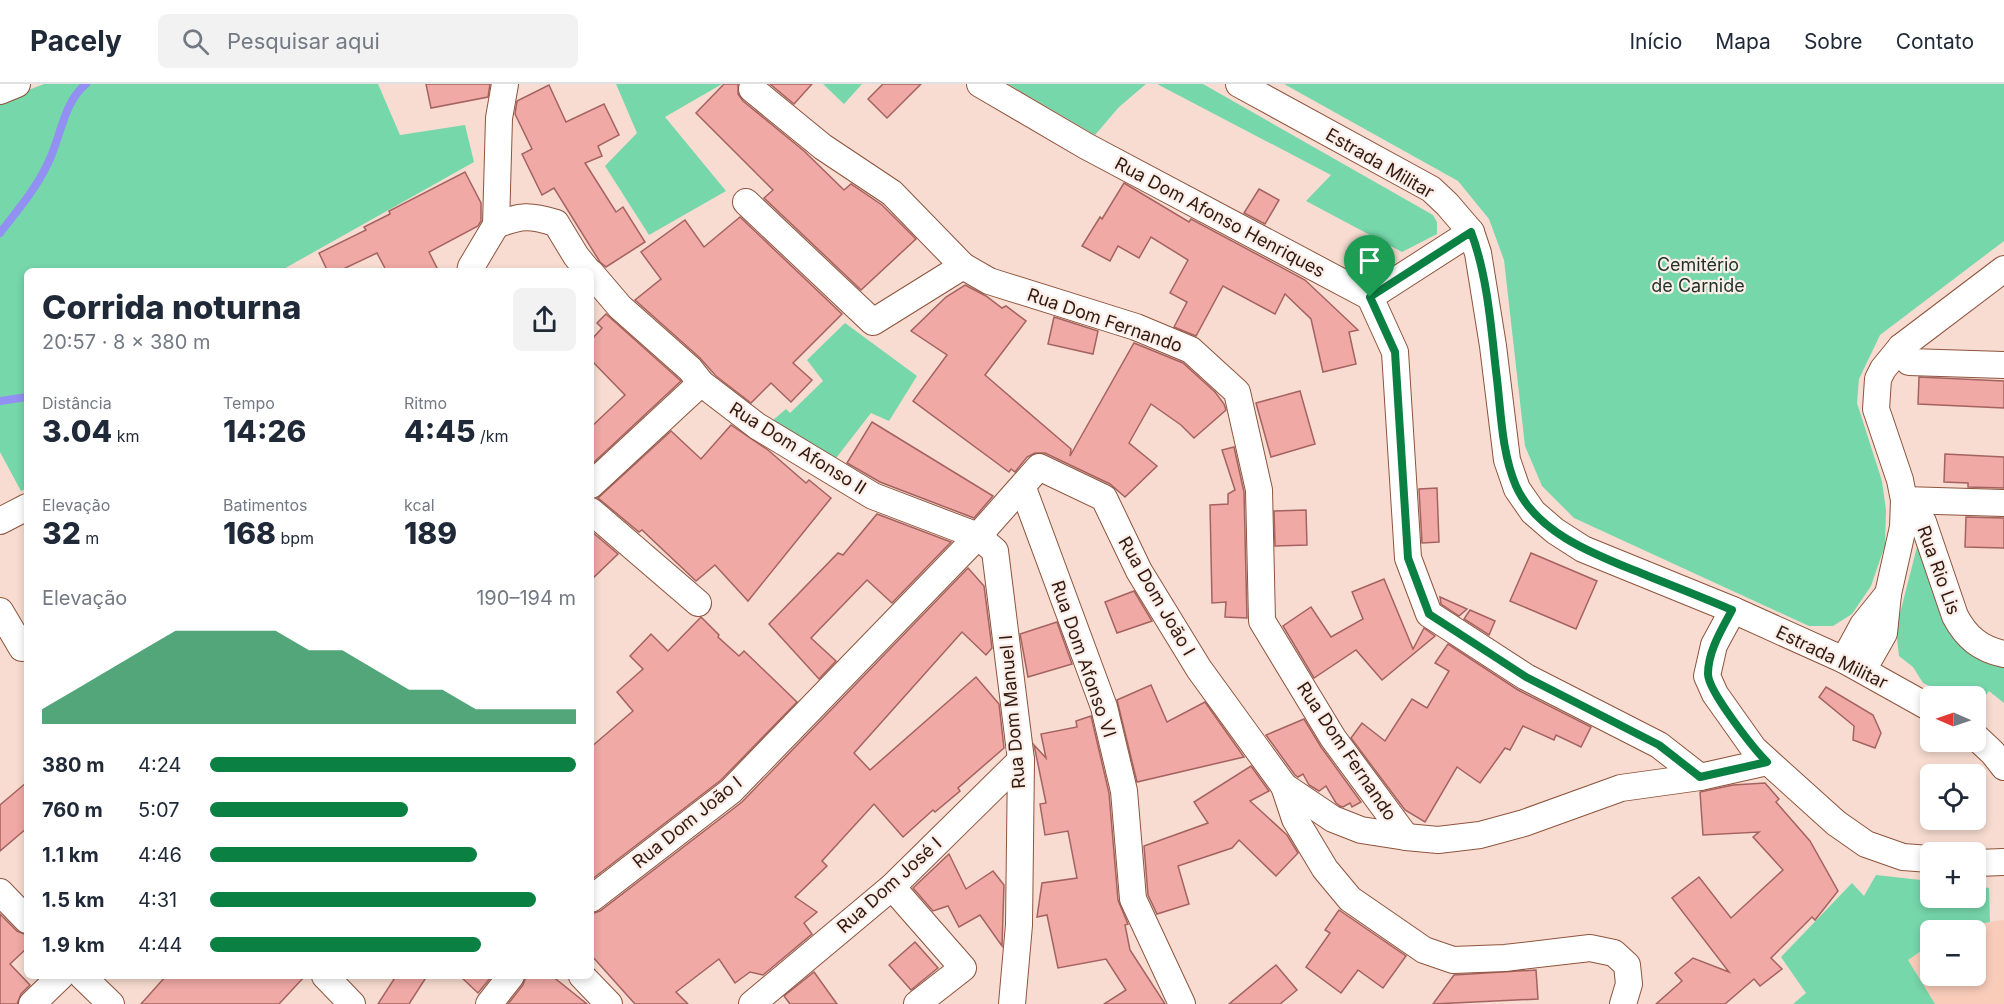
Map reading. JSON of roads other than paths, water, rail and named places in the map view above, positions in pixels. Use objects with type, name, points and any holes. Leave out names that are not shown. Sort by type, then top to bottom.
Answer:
[{"type":"street","points":[[0,91],[17,84]]},
{"type":"street","points":[[471,268],[496,225],[499,118],[505,84]]},
{"type":"street","name":"Rua Dom Afonso Henriques","points":[[980,84],[1086,146],[1370,297]]},
{"type":"street","name":"Estrada Militar","points":[[1239,84],[1431,189],[1471,232],[1479,253],[1507,460],[1517,489],[1533,512],[1555,531],[1583,549],[1732,610],[1854,665],[1920,702]]},
{"type":"street","name":"Rua Dom Fernando","points":[[752,89],[823,147],[892,193],[963,266],[989,281],[1136,327],[1191,350],[1237,392],[1259,490],[1262,621],[1333,738],[1406,837]]},
{"type":"street","points":[[746,202],[873,322],[963,266]]},
{"type":"street","name":"Rua Dom Afonso II","points":[[496,225],[515,218],[534,216],[556,223],[576,256],[586,268]]},
{"type":"street","points":[[1471,232],[1370,297],[1395,352],[1408,558],[1429,614],[1526,677],[1659,745],[1700,777]]},
{"type":"street","points":[[1854,665],[1884,633],[1888,594],[1901,543],[1904,500],[1893,458],[1876,409],[1878,379],[1901,347],[2004,269]]},
{"type":"street","name":"Rua Dom Afonso II","points":[[594,277],[620,307],[690,369],[700,383],[757,426],[873,496],[978,536]]},
{"type":"street","points":[[1901,347],[1909,362],[2004,365]]},
{"type":"street","points":[[594,482],[700,383]]},
{"type":"street","name":"Rua Dom João I","points":[[594,897],[730,791],[978,536],[1023,488],[1039,467],[1104,498],[1139,571],[1199,669],[1284,786],[1333,819],[1361,830],[1406,837],[1438,840],[1480,835],[1524,823],[1621,788],[1700,777],[1767,762]]},
{"type":"street","name":"Rua Dom Afonso VI","points":[[1023,488],[1104,708],[1124,790],[1133,899],[1182,1004]]},
{"type":"street","points":[[1904,500],[2004,503]]},
{"type":"street","name":"Rua Rio Lis","points":[[1904,500],[1923,522],[1961,628],[1980,646],[2004,654]]},
{"type":"street","points":[[0,521],[24,509]]},
{"type":"street","points":[[594,514],[698,603]]},
{"type":"street","name":"Rua Dom Manuel I","points":[[978,536],[995,551],[1021,760],[1019,925],[1012,1004]]},
{"type":"street","points":[[0,610],[22,648]]},
{"type":"street","points":[[1732,610],[1714,645],[1707,676],[1715,694],[1754,748],[1836,823],[1866,844],[1903,857],[1920,858]]},
{"type":"street","points":[[1986,746],[2004,767]]},
{"type":"street","name":"Rua Dom José I","points":[[752,1004],[892,887],[1021,760]]},
{"type":"street","points":[[1284,786],[1295,819],[1325,870],[1350,899],[1424,950],[1453,960],[1505,958],[1590,948],[1614,953],[1627,965],[1626,994]]},
{"type":"street","points":[[1986,862],[2004,862]]},
{"type":"street","points":[[892,887],[963,968],[917,1004]]},
{"type":"street","points":[[0,892],[24,917]]},
{"type":"street","points":[[32,1004],[58,979]]},
{"type":"street","points":[[85,979],[111,1004]]},
{"type":"street","points":[[328,979],[352,1004]]},
{"type":"street","points":[[489,1004],[509,979]]},
{"type":"street","points":[[585,979],[609,1004]]},
{"type":"waterway","points":[[0,233],[38,182],[52,153],[67,110],[86,84]]},
{"type":"waterway","points":[[0,401],[24,397]]},
{"type":"park label","name":"Cemitério de Carnide","points":[[1698,274]]}]
